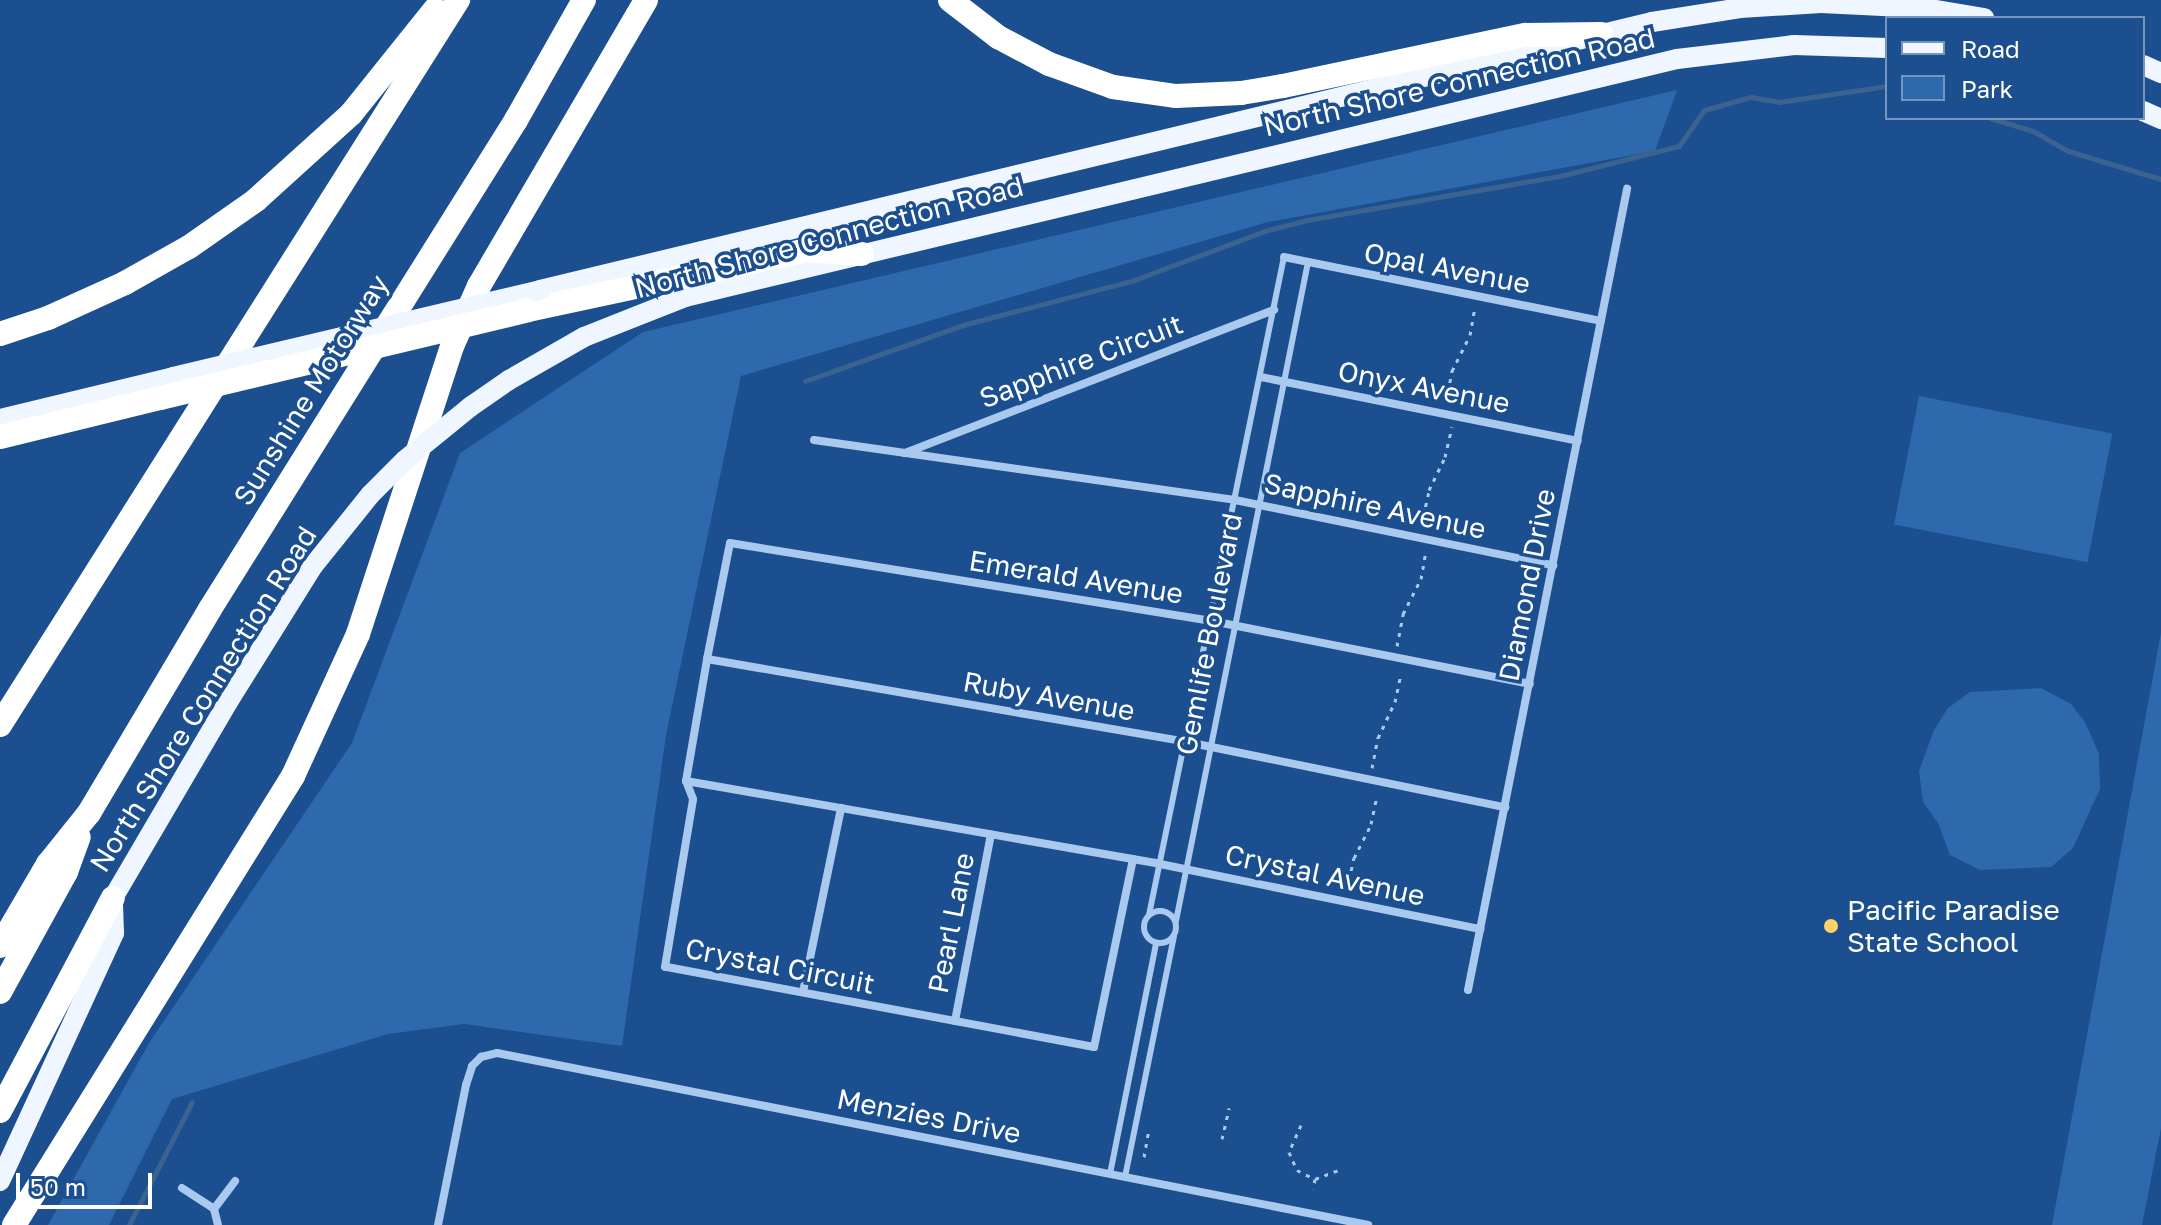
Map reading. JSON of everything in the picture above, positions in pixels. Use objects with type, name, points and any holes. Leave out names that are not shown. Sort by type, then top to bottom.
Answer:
[{"type":"highway","points":[[0,334],[48,318],[125,283],[189,247],[256,200],[351,114],[441,0]]},
{"type":"highway","points":[[0,725],[458,0]]},
{"type":"highway","name":"Sunshine Motorway","points":[[0,946],[48,864],[89,813],[210,609],[516,120],[584,0]]},
{"type":"highway","points":[[14,1225],[293,776],[358,634],[453,344],[479,286],[646,0]]},
{"type":"highway","points":[[950,0],[998,37],[1049,64],[1113,87],[1176,96],[1241,93],[1283,86],[1526,35],[1601,34]]},
{"type":"highway","points":[[0,437],[534,300],[808,250],[862,254]]},
{"type":"highway","name":"Sunshine Motorway","points":[[0,992],[66,872],[89,813]]},
{"type":"highway","points":[[0,1111],[113,898]]},
{"type":"main road","name":"North Shore Connection Road","points":[[0,419],[173,377],[534,300],[1601,34],[1726,10],[1806,3],[1880,5],[1968,16]]},
{"type":"main road","name":"North Shore Connection Road","points":[[0,1181],[114,933],[113,898],[228,702],[313,566],[370,495],[405,460],[470,407],[549,356],[620,321],[685,297],[1663,62],[1794,45],[1885,48]]},
{"type":"street","name":"Diamond Drive","points":[[1468,990],[1627,189]]},
{"type":"street","name":"Opal Avenue","points":[[1284,257],[1601,321]]},
{"type":"street","name":"Sapphire Circuit","points":[[905,453],[1274,310]]},
{"type":"street","name":"Onyx Avenue","points":[[1261,377],[1578,441]]},
{"type":"street","name":"Sapphire Circuit","points":[[814,440],[1235,500]]},
{"type":"street","name":"Sapphire Avenue","points":[[1235,500],[1553,565]]},
{"type":"street","name":"Emerald Avenue","points":[[707,659],[730,543],[1212,621],[1530,684]]},
{"type":"street","name":"Ruby Avenue","points":[[707,659],[1187,742],[1505,807]]},
{"type":"street","points":[[707,659],[686,781],[1160,864]]},
{"type":"street","name":"Crystal Circuit","points":[[686,781],[693,799],[665,967],[1094,1047],[1133,859]]},
{"type":"street","points":[[803,992],[841,808]]},
{"type":"street","name":"Pearl Lane","points":[[955,1021],[991,834]]},
{"type":"street","name":"Crystal Avenue","points":[[1160,864],[1480,929]]},
{"type":"street","name":"Menzies Drive","points":[[438,1225],[472,1066],[481,1057],[497,1053],[1368,1225]]},
{"type":"street","points":[[214,1209],[235,1181]]},
{"type":"street","points":[[182,1188],[214,1209],[218,1225]]},
{"type":"lane","name":"Gemlife Boulevard","points":[[1149,915],[1212,621],[1284,257]]},
{"type":"lane","name":"Gemlife Boulevard","points":[[1176,921],[1308,262]]},
{"type":"lane","points":[[1125,1177],[1174,937],[1176,921],[1163,911],[1149,915],[1144,930],[1156,943]]},
{"type":"lane","points":[[1156,943],[1174,937]]},
{"type":"lane","points":[[1110,1174],[1156,943]]},
{"type":"path","points":[[1444,414],[1452,371],[1470,335],[1478,296]]},
{"type":"path","points":[[1418,537],[1429,490],[1445,457],[1454,416]]},
{"type":"path","points":[[1345,902],[1354,858],[1371,824],[1378,738],[1395,702],[1403,614],[1421,579],[1428,540]]},
{"type":"path","points":[[1222,1139],[1229,1108]]},
{"type":"path","points":[[1301,1125],[1289,1152],[1297,1170],[1315,1179],[1338,1170]]},
{"type":"path","points":[[1313,1189],[1315,1179]]},
{"type":"green space","points":[[1677,90],[1655,151],[1268,222],[741,376],[666,735],[622,1046],[464,1024],[388,1034],[172,1099],[109,1225],[48,1225],[149,1043],[352,743],[460,453],[643,332]]},
{"type":"green space","points":[[1919,396],[2112,434],[2087,562],[1894,525]]},
{"type":"green space","points":[[2161,633],[2161,1128],[2142,1225],[2052,1225]]},
{"type":"green space","points":[[2041,688],[2071,704],[2085,722],[2099,754],[2100,789],[2073,848],[2051,867],[1980,870],[1950,855],[1938,823],[1923,802],[1919,771],[1934,730],[1948,708],[1970,692]]},
{"type":"waterway","points":[[805,381],[963,325],[1134,280],[1268,230],[1307,220],[1564,175],[1679,146],[1704,110],[1751,97],[1779,102],[1885,86]]},
{"type":"waterway","points":[[1997,120],[2033,131],[2068,151],[2161,179]]},
{"type":"waterway","points":[[129,1225],[192,1102]]},
{"type":"place","name":"Pacific Paradise State School","points":[[1831,926]]}]
